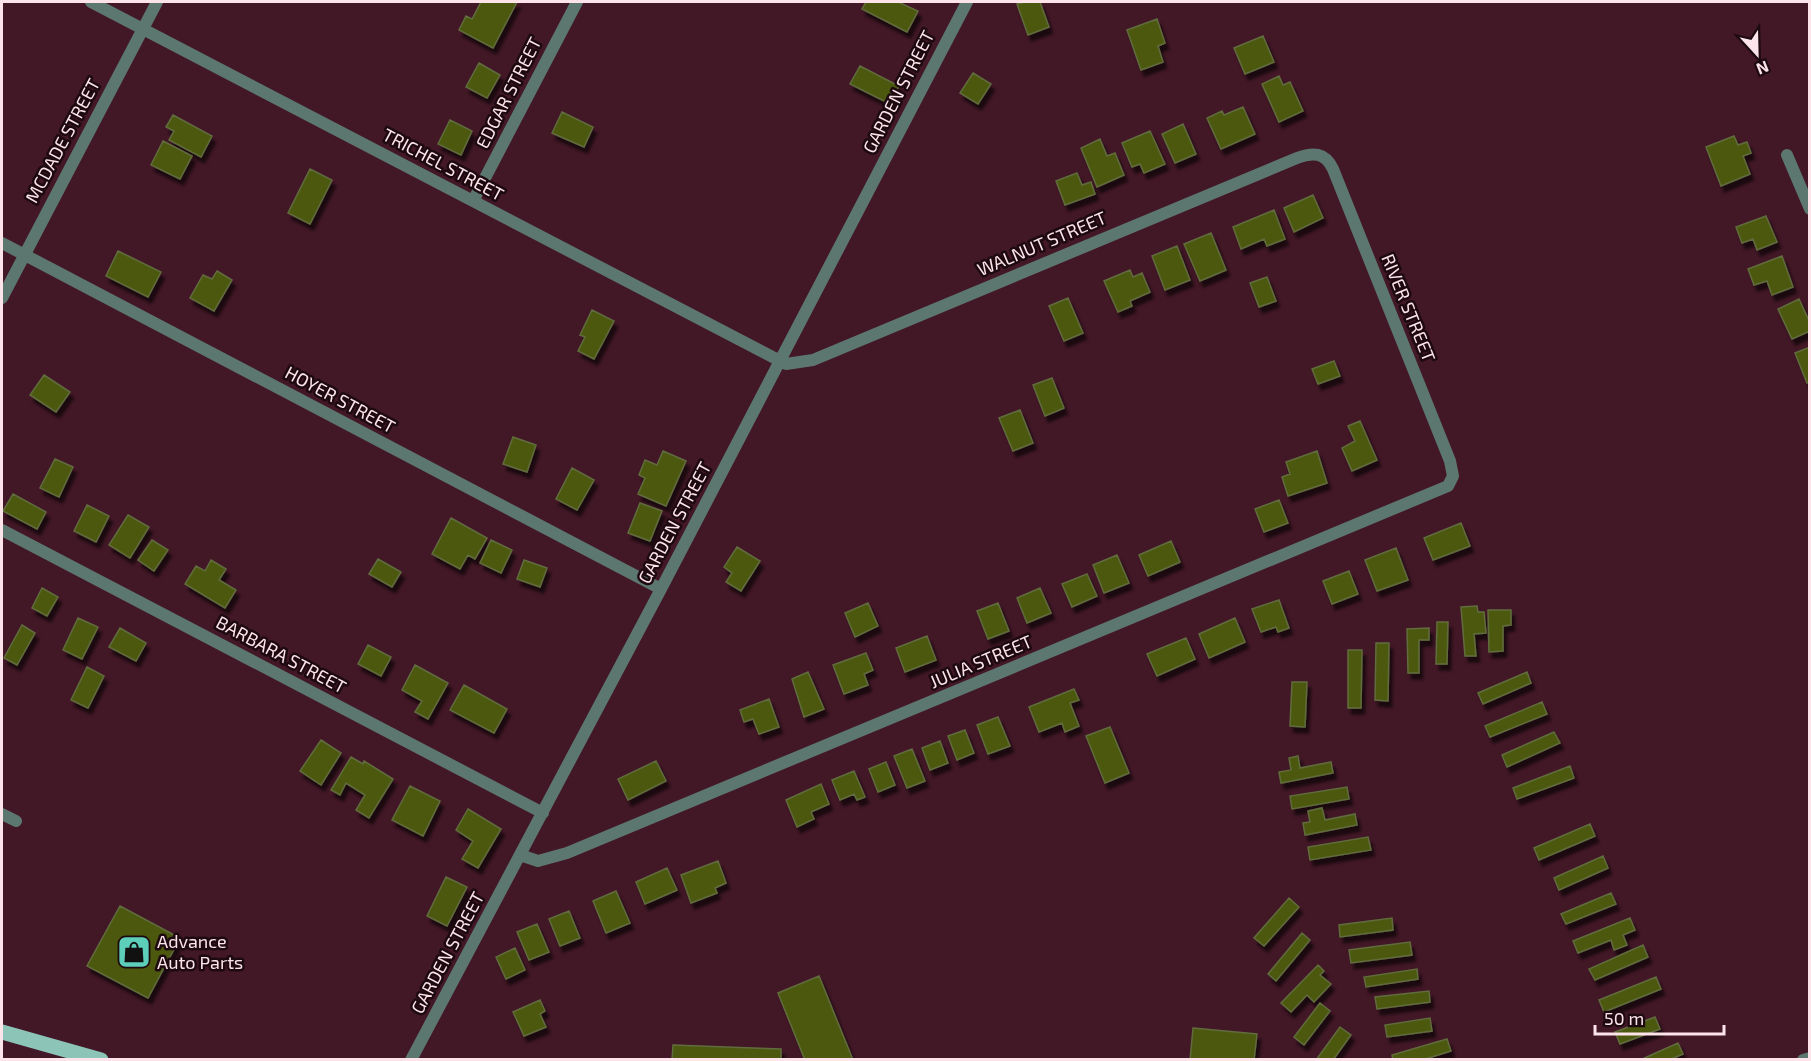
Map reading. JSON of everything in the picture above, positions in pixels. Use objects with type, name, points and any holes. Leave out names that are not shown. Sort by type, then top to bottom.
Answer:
[{"type":"main road","points":[[2,1032],[101,1059]]},
{"type":"street","name":"TRICHEL STREET","points":[[91,2],[780,361]]},
{"type":"street","name":"MCDADE STREET","points":[[2,298],[157,2]]},
{"type":"street","name":"EDGAR STREET","points":[[473,201],[576,2]]},
{"type":"street","name":"GARDEN STREET","points":[[411,1059],[661,589],[967,2]]},
{"type":"street","name":"WALNUT STREET","points":[[780,361],[793,364],[813,360],[1297,158],[1318,154]]},
{"type":"street","name":"RIVER STREET","points":[[1318,154],[1325,156],[1333,169],[1450,461],[1452,482]]},
{"type":"street","points":[[1787,154],[1805,184],[1809,209]]},
{"type":"street","name":"HOYER STREET","points":[[2,243],[661,589]]},
{"type":"street","name":"JULIA STREET","points":[[520,855],[538,861],[567,853],[1437,492],[1452,482]]},
{"type":"street","name":"BARBARA STREET","points":[[2,530],[543,813]]},
{"type":"street","points":[[2,814],[16,821]]},
{"type":"street","points":[[1803,1059],[1809,1058]]},
{"type":"building","points":[[481,2],[517,2],[493,48],[459,30],[466,16],[472,19]]},
{"type":"building","points":[[866,2],[898,2],[918,11],[907,32],[862,9]]},
{"type":"building","points":[[1040,2],[1049,27],[1028,35],[1017,4]]},
{"type":"building","points":[[1157,19],[1165,43],[1158,46],[1163,62],[1141,70],[1127,30]]},
{"type":"building","points":[[1263,36],[1274,62],[1245,74],[1234,48]]},
{"type":"building","points":[[479,63],[500,75],[487,98],[466,87]]},
{"type":"building","points":[[860,66],[899,86],[890,104],[850,84]]},
{"type":"building","points":[[973,73],[991,84],[978,104],[960,93]]},
{"type":"building","points":[[1279,76],[1283,85],[1290,82],[1303,111],[1279,122],[1262,84]]},
{"type":"building","points":[[1243,107],[1255,134],[1221,149],[1207,118],[1222,111],[1224,115]]},
{"type":"building","points":[[562,112],[593,127],[584,147],[552,133]]},
{"type":"building","points":[[173,115],[212,136],[201,157],[169,140],[174,131],[166,127]]},
{"type":"building","points":[[450,120],[472,131],[461,155],[438,144]]},
{"type":"building","points":[[1183,124],[1196,154],[1175,163],[1162,134]]},
{"type":"building","points":[[1150,131],[1165,164],[1144,173],[1140,164],[1132,167],[1122,143]]},
{"type":"building","points":[[1734,136],[1738,145],[1747,142],[1751,153],[1743,156],[1750,174],[1721,186],[1706,147]]},
{"type":"building","points":[[1100,139],[1107,156],[1115,153],[1124,175],[1097,187],[1081,148]]},
{"type":"building","points":[[163,141],[192,156],[180,179],[151,165]]},
{"type":"building","points":[[310,169],[332,180],[310,224],[288,213]]},
{"type":"building","points":[[1077,173],[1082,185],[1091,182],[1095,194],[1065,205],[1056,181]]},
{"type":"building","points":[[1313,195],[1323,218],[1294,232],[1284,208]]},
{"type":"building","points":[[1274,210],[1285,239],[1267,246],[1264,239],[1241,249],[1233,227]]},
{"type":"building","points":[[1766,216],[1777,242],[1757,250],[1753,239],[1742,243],[1736,227]]},
{"type":"building","points":[[1211,233],[1226,270],[1200,281],[1184,244]]},
{"type":"building","points":[[1177,246],[1190,280],[1165,290],[1152,256]]},
{"type":"building","points":[[118,251],[161,272],[148,297],[106,276]]},
{"type":"building","points":[[1782,256],[1793,287],[1772,295],[1767,281],[1754,285],[1748,269]]},
{"type":"building","points":[[1130,270],[1133,277],[1142,273],[1150,292],[1130,301],[1132,306],[1118,312],[1104,281]]},
{"type":"building","points":[[217,271],[232,280],[214,311],[190,298],[203,275],[212,279]]},
{"type":"building","points":[[1267,277],[1276,301],[1259,307],[1250,283]]},
{"type":"building","points":[[1068,298],[1083,333],[1064,341],[1049,306]]},
{"type":"building","points":[[1799,299],[1810,323],[1810,331],[1792,339],[1778,309]]},
{"type":"building","points":[[592,310],[614,321],[594,359],[578,351],[585,337],[580,335]]},
{"type":"building","points":[[1810,347],[1810,382],[1807,383],[1795,353]]},
{"type":"building","points":[[1334,361],[1340,376],[1318,384],[1312,369]]},
{"type":"building","points":[[44,375],[70,392],[56,412],[30,395]]},
{"type":"building","points":[[1052,378],[1064,408],[1045,416],[1033,385]]},
{"type":"building","points":[[1020,410],[1033,443],[1013,451],[999,418]]},
{"type":"building","points":[[1360,421],[1377,460],[1352,471],[1342,448],[1355,441],[1348,426]]},
{"type":"building","points":[[513,437],[536,445],[527,472],[503,464]]},
{"type":"building","points":[[663,451],[686,461],[666,506],[638,494],[645,478],[639,475],[645,460],[657,465]]},
{"type":"building","points":[[1317,451],[1327,483],[1288,496],[1282,477],[1290,474],[1286,462]]},
{"type":"building","points":[[55,459],[73,467],[59,497],[40,488]]},
{"type":"building","points":[[572,468],[594,480],[577,510],[556,499]]},
{"type":"building","points":[[13,494],[46,512],[37,529],[3,511]]},
{"type":"building","points":[[1279,500],[1288,523],[1264,532],[1255,509]]},
{"type":"building","points":[[640,503],[662,511],[650,541],[628,533]]},
{"type":"building","points":[[87,505],[109,516],[96,542],[74,531]]},
{"type":"building","points":[[128,515],[149,527],[130,558],[109,545]]},
{"type":"building","points":[[451,518],[487,538],[475,559],[468,555],[460,569],[432,554]]},
{"type":"building","points":[[1461,523],[1470,546],[1433,560],[1424,538]]},
{"type":"building","points":[[152,540],[168,550],[154,571],[138,560]]},
{"type":"building","points":[[491,540],[512,550],[501,573],[480,563]]},
{"type":"building","points":[[1171,541],[1180,562],[1148,576],[1139,555]]},
{"type":"building","points":[[737,547],[760,561],[741,591],[726,582],[732,573],[724,567]]},
{"type":"building","points":[[1396,548],[1408,580],[1377,591],[1365,560]]},
{"type":"building","points":[[1117,555],[1129,583],[1104,593],[1093,565]]},
{"type":"building","points":[[378,559],[401,572],[392,587],[369,574]]},
{"type":"building","points":[[211,560],[226,569],[219,580],[236,590],[225,608],[185,584],[196,566],[205,571]]},
{"type":"building","points":[[524,560],[547,568],[540,587],[517,579]]},
{"type":"building","points":[[1349,571],[1358,594],[1332,604],[1323,581]]},
{"type":"building","points":[[1087,574],[1097,596],[1072,607],[1062,584]]},
{"type":"building","points":[[42,588],[58,597],[47,616],[32,608]]},
{"type":"building","points":[[1040,588],[1051,613],[1027,623],[1017,598]]},
{"type":"building","points":[[1279,600],[1289,628],[1278,632],[1276,627],[1261,632],[1252,609]]},
{"type":"building","points":[[868,603],[878,626],[855,637],[845,613]]},
{"type":"building","points":[[998,603],[1009,631],[988,639],[977,611]]},
{"type":"building","points":[[1477,606],[1478,612],[1484,612],[1486,633],[1474,634],[1476,656],[1465,656],[1461,607]]},
{"type":"building","points":[[1488,610],[1511,610],[1511,625],[1503,626],[1503,651],[1489,652]]},
{"type":"building","points":[[78,618],[98,627],[82,659],[63,650]]},
{"type":"building","points":[[1235,618],[1245,642],[1209,658],[1199,634]]},
{"type":"building","points":[[1437,622],[1448,622],[1447,664],[1436,664]]},
{"type":"building","points":[[22,625],[35,633],[17,665],[4,658]]},
{"type":"building","points":[[120,628],[146,643],[136,661],[109,647]]},
{"type":"building","points":[[1429,628],[1429,640],[1419,640],[1419,673],[1408,673],[1407,629]]},
{"type":"building","points":[[927,636],[936,660],[905,672],[896,648]]},
{"type":"building","points":[[1186,638],[1195,659],[1157,676],[1147,654]]},
{"type":"building","points":[[1376,643],[1389,643],[1388,701],[1375,700]]},
{"type":"building","points":[[368,645],[391,657],[381,676],[358,664]]},
{"type":"building","points":[[1348,650],[1362,650],[1361,708],[1348,708]]},
{"type":"building","points":[[866,653],[873,670],[864,674],[868,685],[844,694],[833,665]]},
{"type":"building","points":[[415,665],[448,683],[428,719],[415,712],[422,701],[402,690]]},
{"type":"building","points":[[87,667],[104,676],[88,708],[71,700]]},
{"type":"building","points":[[808,672],[824,709],[804,717],[792,679]]},
{"type":"building","points":[[1527,672],[1531,683],[1483,704],[1478,693]]},
{"type":"building","points":[[1292,682],[1307,682],[1305,727],[1290,726]]},
{"type":"building","points":[[464,685],[507,709],[494,733],[450,710]]},
{"type":"building","points":[[1074,689],[1079,700],[1070,703],[1079,726],[1065,732],[1062,723],[1039,732],[1029,707]]},
{"type":"building","points":[[769,699],[779,727],[759,734],[753,719],[744,722],[740,710]]},
{"type":"building","points":[[1542,702],[1547,714],[1490,737],[1485,726]]},
{"type":"building","points":[[998,717],[1010,746],[988,754],[977,725]]},
{"type":"building","points":[[1110,727],[1129,773],[1105,783],[1086,736]]},
{"type":"building","points":[[965,730],[974,753],[957,760],[948,736]]},
{"type":"building","points":[[1554,732],[1560,743],[1507,767],[1502,755]]},
{"type":"building","points":[[321,740],[341,753],[321,785],[300,771]]},
{"type":"building","points":[[940,741],[948,763],[930,770],[922,748]]},
{"type":"building","points":[[912,749],[925,781],[907,788],[894,756]]},
{"type":"building","points":[[1298,756],[1300,768],[1331,762],[1333,773],[1281,783],[1279,772],[1291,770],[1289,758]]},
{"type":"building","points":[[351,757],[363,764],[364,761],[393,779],[369,818],[356,810],[365,795],[346,783],[340,795],[331,790]]},
{"type":"building","points":[[656,761],[666,781],[628,800],[618,779]]},
{"type":"building","points":[[886,762],[895,785],[878,792],[869,769]]},
{"type":"building","points":[[1570,766],[1574,778],[1517,799],[1513,788]]},
{"type":"building","points":[[854,771],[865,797],[857,800],[854,794],[840,800],[832,780]]},
{"type":"building","points":[[821,784],[829,804],[811,812],[814,819],[797,827],[786,800]]},
{"type":"building","points":[[410,786],[440,801],[423,836],[392,820]]},
{"type":"building","points":[[1347,787],[1349,799],[1292,809],[1290,796]]},
{"type":"building","points":[[1322,808],[1325,820],[1355,814],[1357,825],[1305,835],[1303,823],[1310,822],[1308,811]]},
{"type":"building","points":[[468,809],[501,829],[478,868],[462,859],[473,841],[456,830]]},
{"type":"building","points":[[1590,824],[1595,836],[1539,860],[1534,848]]},
{"type":"building","points":[[1368,837],[1371,850],[1310,860],[1308,847]]},
{"type":"building","points":[[1603,856],[1608,868],[1559,890],[1554,878]]},
{"type":"building","points":[[718,861],[726,883],[715,888],[717,893],[691,903],[681,875]]},
{"type":"building","points":[[667,868],[677,890],[645,904],[636,882]]},
{"type":"building","points":[[446,877],[467,887],[447,926],[427,916]]},
{"type":"building","points":[[616,891],[630,923],[606,933],[593,901]]},
{"type":"building","points":[[1611,893],[1616,904],[1566,924],[1561,914]]},
{"type":"building","points":[[1289,898],[1299,907],[1264,946],[1254,938]]},
{"type":"building","name":"Advance Auto Parts","points":[[120,906],[180,938],[148,998],[87,966]]},
{"type":"building","points":[[569,911],[580,938],[560,946],[549,919]]},
{"type":"building","points":[[1392,918],[1393,930],[1340,937],[1339,925]]},
{"type":"building","points":[[1630,918],[1635,930],[1623,935],[1627,945],[1614,950],[1611,940],[1578,953],[1573,941]]},
{"type":"building","points":[[537,924],[549,952],[529,960],[517,932]]},
{"type":"building","points":[[1302,933],[1310,940],[1276,981],[1268,974]]},
{"type":"building","points":[[1410,942],[1412,955],[1351,963],[1349,950]]},
{"type":"building","points":[[1643,945],[1648,957],[1595,980],[1589,969]]},
{"type":"building","points":[[515,948],[525,970],[506,979],[496,957]]},
{"type":"building","points":[[1318,965],[1324,971],[1320,975],[1331,984],[1314,1002],[1307,995],[1291,1012],[1281,1003]]},
{"type":"building","points":[[1417,969],[1418,979],[1366,987],[1364,977]]},
{"type":"building","points":[[819,976],[853,1060],[805,1060],[778,993]]},
{"type":"building","points":[[1656,977],[1661,989],[1604,1012],[1599,1000]]},
{"type":"building","points":[[1429,991],[1430,1002],[1377,1009],[1375,997]]},
{"type":"building","points":[[540,1000],[545,1011],[540,1014],[546,1027],[524,1036],[513,1012]]},
{"type":"building","points":[[1320,1003],[1330,1011],[1304,1045],[1294,1037]]},
{"type":"building","points":[[1655,1017],[1660,1029],[1620,1044],[1615,1032]]},
{"type":"building","points":[[1430,1018],[1432,1031],[1387,1037],[1385,1025]]},
{"type":"building","points":[[1340,1027],[1351,1035],[1333,1060],[1316,1060]]},
{"type":"building","points":[[1193,1028],[1257,1034],[1254,1060],[1190,1060]]},
{"type":"building","points":[[1447,1039],[1451,1051],[1422,1060],[1393,1060],[1392,1055]]},
{"type":"building","points":[[1678,1043],[1683,1054],[1669,1060],[1640,1060]]},
{"type":"building","points":[[673,1045],[781,1049],[781,1060],[672,1060]]},
{"type":"place","name":"Advance Auto Parts","points":[[134,952]]}]
